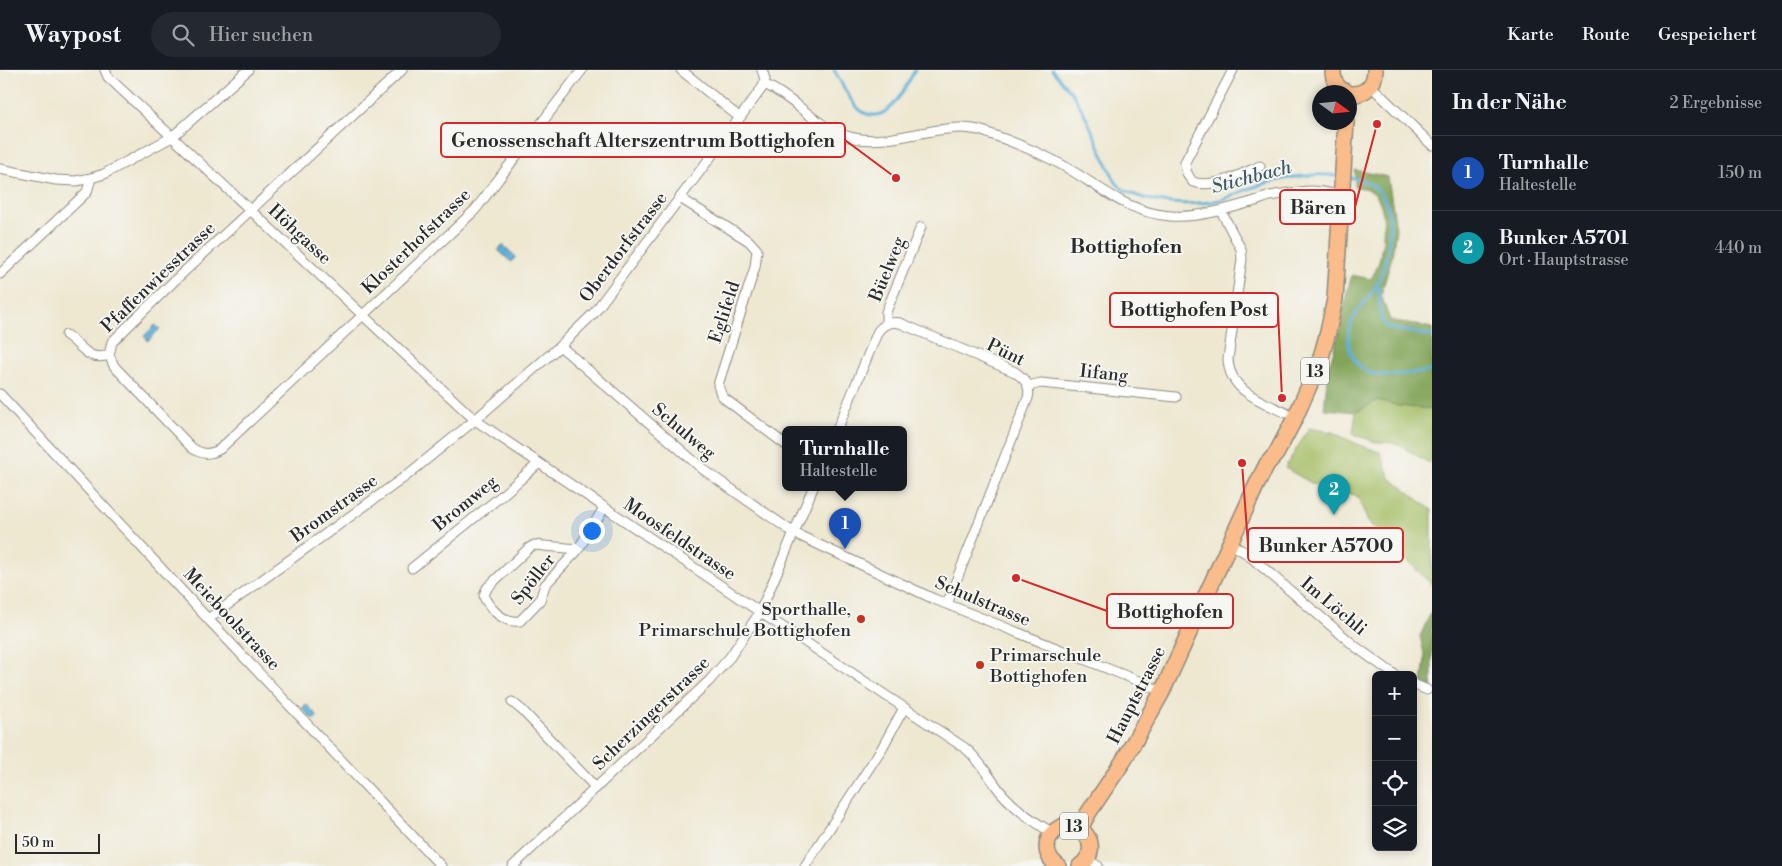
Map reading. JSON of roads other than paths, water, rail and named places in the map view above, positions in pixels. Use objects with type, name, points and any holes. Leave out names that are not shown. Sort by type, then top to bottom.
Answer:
[{"type":"main road","points":[[1333,70],[1336,85]]},
{"type":"main road","points":[[1357,93],[1361,93],[1371,86],[1374,81],[1375,70]]},
{"type":"main road","name":"Hauptstrasse","points":[[1080,828],[1124,760],[1162,692],[1229,543],[1267,464],[1276,454],[1285,438],[1320,361],[1335,299],[1345,130]]},
{"type":"main road","name":"Hauptstrasse","points":[[1267,464],[1269,451],[1321,329],[1337,269]]},
{"type":"main road","name":"13","points":[[1050,864],[1047,849],[1048,843],[1057,829],[1068,825],[1080,828],[1089,839],[1090,853],[1088,864]]},
{"type":"street","name":"Höhgasse","points":[[105,70],[108,77],[475,420]]},
{"type":"street","points":[[0,169],[56,180],[76,180],[104,174],[172,137],[248,70]]},
{"type":"street","name":"Pfaffenwiesstrasse","points":[[363,316],[220,449],[210,454],[200,453],[192,448],[114,366],[109,355],[112,342],[116,336],[402,70]]},
{"type":"street","name":"Klosterhofstrasse","points":[[363,316],[475,210],[582,70]]},
{"type":"street","points":[[681,70],[739,117]]},
{"type":"street","points":[[762,70],[765,79],[764,84],[778,90],[822,124],[845,136],[862,140],[879,140],[950,129],[975,129],[1017,144],[1060,164],[1131,207],[1144,212],[1173,216],[1192,215],[1221,211],[1269,196],[1311,191],[1342,190]]},
{"type":"street","points":[[1233,70],[1185,162],[1185,168],[1187,175],[1193,182],[1204,184],[1228,179],[1260,166]]},
{"type":"street","name":"Oberdorfstrasse","points":[[475,420],[560,346],[594,313],[764,84]]},
{"type":"street","points":[[1371,86],[1432,145]]},
{"type":"street","points":[[0,274],[87,192],[91,178]]},
{"type":"street","name":"Eglifeld","points":[[680,198],[749,241],[757,250],[755,267],[718,385],[725,399],[782,442]]},
{"type":"street","points":[[1221,211],[1240,249],[1242,259],[1228,359],[1230,372],[1245,393],[1286,413]]},
{"type":"street","name":"Büelweg","points":[[886,323],[886,312],[921,227]]},
{"type":"street","points":[[839,426],[878,331],[886,323]]},
{"type":"street","name":"Pünt","points":[[886,323],[900,323],[1015,372],[1025,380],[1028,386],[1028,398],[947,604]]},
{"type":"street","points":[[66,335],[90,356],[100,358],[109,355]]},
{"type":"street","name":"Schulweg","points":[[560,346],[704,470],[794,533]]},
{"type":"street","name":"Iifang","points":[[1028,386],[1041,383],[1176,397]]},
{"type":"street","name":"Meieboolstrasse","points":[[0,394],[440,866]]},
{"type":"street","name":"Moosfeldstrasse","points":[[475,420],[971,752],[978,758],[1008,800],[1053,833]]},
{"type":"street","name":"Bromstrasse","points":[[208,619],[399,481],[475,420]]},
{"type":"street","name":"Bromweg","points":[[412,568],[539,463]]},
{"type":"street","points":[[794,533],[812,491]]},
{"type":"street","name":"Spöller","points":[[578,549],[534,546],[529,548],[486,588],[484,595],[488,604],[505,620],[520,621],[540,600],[545,585],[578,549],[604,508]]},
{"type":"street","name":"Schulstrasse","points":[[794,533],[947,604],[1162,692]]},
{"type":"street","name":"Scherzingerstrasse","points":[[513,866],[710,681],[735,650],[760,612],[794,533]]},
{"type":"street","name":"Im Löchli","points":[[1229,543],[1246,553],[1356,647],[1389,671]]},
{"type":"street","points":[[1417,686],[1427,690]]},
{"type":"street","points":[[512,702],[522,710],[596,788]]},
{"type":"street","points":[[804,866],[882,748],[904,708]]},
{"type":"water","points":[[503,245],[516,257],[511,262],[498,250]]},
{"type":"water","points":[[155,325],[160,329],[148,341],[144,336]]},
{"type":"water","points":[[306,704],[318,716],[313,720],[302,708]]},
{"type":"waterway","name":"Stichbach","points":[[834,70],[856,107],[869,115],[878,115],[894,104],[915,70]]},
{"type":"waterway","name":"Stichbach","points":[[1052,70],[1072,93],[1084,113],[1115,181],[1124,190],[1135,195],[1172,203],[1191,204],[1223,199],[1251,188],[1283,179],[1316,175],[1338,176]]},
{"type":"waterway","name":"Stichbach","points":[[1347,177],[1366,182],[1376,188],[1387,206],[1390,225],[1390,235],[1381,275],[1374,289],[1356,314],[1350,327],[1348,335],[1351,352],[1360,366],[1375,374],[1395,375],[1432,371]]},
{"type":"waterway","points":[[1377,285],[1380,313],[1384,324],[1388,328],[1432,336]]},
{"type":"place","name":"Bären","points":[[1377,124]]},
{"type":"place","name":"Genossenschaft Alterszentrum Bottighofen","points":[[896,178]]},
{"type":"place","name":"Bottighofen Post","points":[[1282,398]]},
{"type":"place","name":"Bunker A5700","points":[[1242,463]]},
{"type":"place","name":"Bunker A5701","points":[[1334,515]]},
{"type":"place","name":"Turnhalle","points":[[845,549]]},
{"type":"place","name":"Bottighofen","points":[[1016,578]]},
{"type":"place","name":"Sporthalle, Primarschule Bottighofen","points":[[861,619]]},
{"type":"place","name":"Primarschule Bottighofen","points":[[980,665]]},
{"type":"district","name":"Bottighofen","points":[[1126,246]]}]
